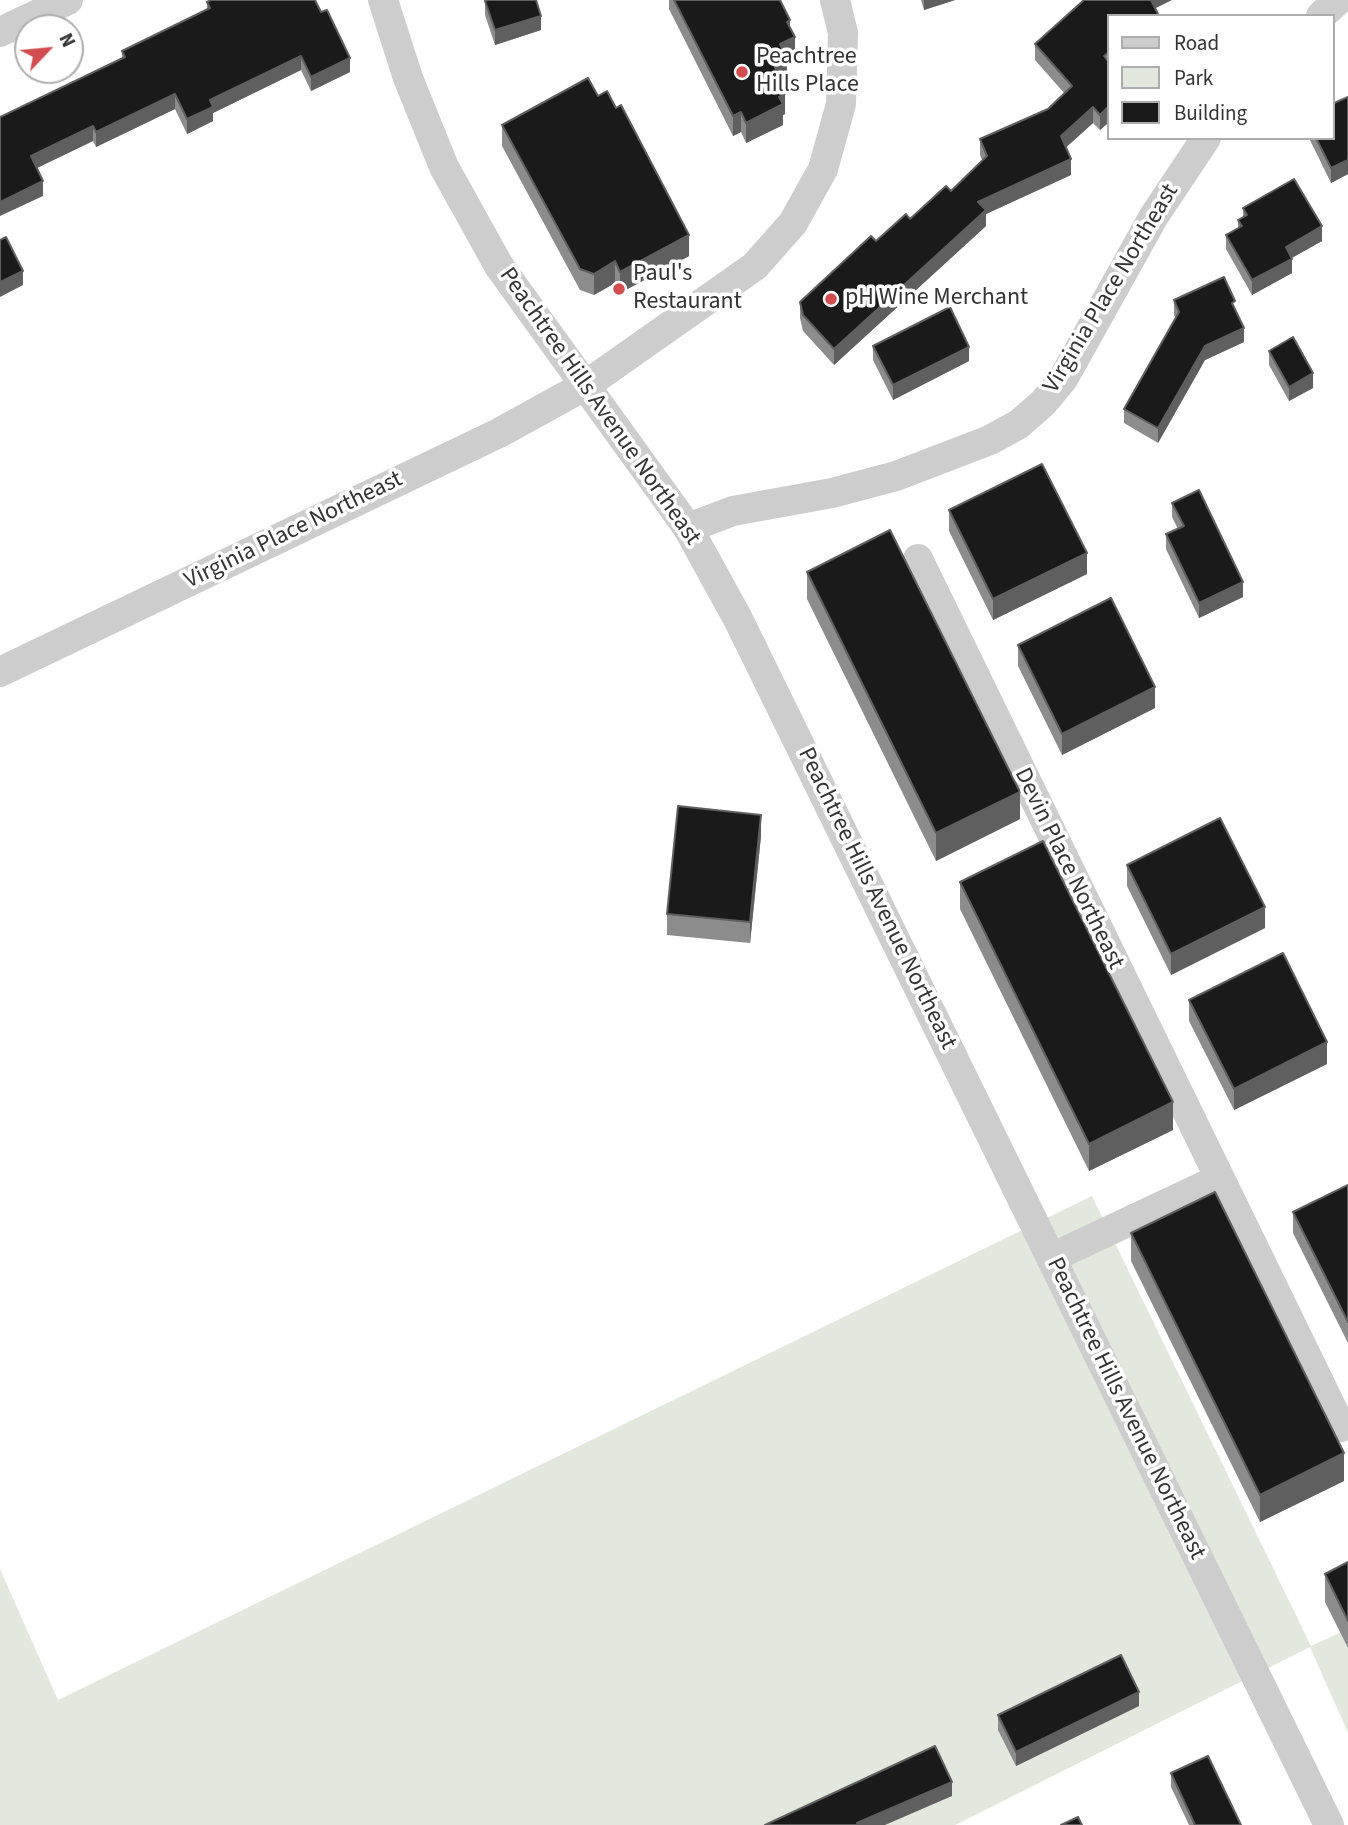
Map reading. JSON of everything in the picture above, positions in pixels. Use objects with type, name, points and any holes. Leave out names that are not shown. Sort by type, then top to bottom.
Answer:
[{"type":"street","points":[[0,32],[68,0]]},
{"type":"street","name":"Peachtree Hills Avenue Northeast","points":[[383,0],[408,78],[444,167],[499,266],[688,528],[738,619],[1329,1825]]},
{"type":"street","name":"Virginia Place Northeast","points":[[0,672],[499,433],[586,385],[755,266],[793,223],[823,169],[841,104],[843,33],[835,0]]},
{"type":"street","points":[[1323,14],[1338,0]]},
{"type":"street","name":"Virginia Place Northeast","points":[[688,528],[733,511],[832,493],[896,475],[990,440],[1019,424],[1043,403],[1063,379],[1154,216],[1205,140]]},
{"type":"street","name":"Devin Place Northeast","points":[[918,559],[1341,1427]]},
{"type":"street","points":[[1051,1258],[1219,1179]]},
{"type":"green space","points":[[1092,1196],[1311,1646],[1348,1629],[1348,1733],[1310,1647],[955,1825],[0,1825],[0,1569],[58,1700]]},
{"type":"building","points":[[315,0],[321,12],[327,10],[350,58],[311,77],[301,56],[210,100],[213,107],[187,119],[175,94],[96,132],[93,126],[31,156],[43,181],[0,202],[0,117],[69,84],[84,84],[84,77],[125,57],[122,51],[210,8],[207,2]]},
{"type":"building","points":[[536,0],[541,16],[495,30],[485,1]]},
{"type":"building","name":"Peachtree Hills Place","points":[[674,0],[780,0],[795,37],[780,44],[787,59],[774,65],[778,75],[775,76],[785,94],[779,97],[783,104],[746,123],[741,112],[733,116]]},
{"type":"building","points":[[1084,0],[1151,0],[1158,14],[1106,14],[1106,109],[1100,115],[1093,107],[1061,136],[1071,159],[978,202],[986,210],[834,349],[803,315],[800,302],[871,236],[876,241],[906,214],[910,219],[946,186],[951,191],[987,156],[980,139],[1048,109],[1072,86],[1035,44]]},
{"type":"building","points":[[588,78],[598,96],[607,91],[616,108],[621,105],[689,235],[620,272],[615,261],[594,274],[580,269],[502,125]]},
{"type":"building","points":[[1348,97],[1348,160],[1331,168],[1317,140],[1334,140],[1334,103]]},
{"type":"building","points":[[1294,179],[1322,226],[1286,247],[1292,259],[1252,280],[1226,235],[1242,226],[1238,220],[1247,215],[1243,208]]},
{"type":"building","points":[[6,237],[23,271],[0,282],[0,240]]},
{"type":"building","points":[[1224,277],[1244,328],[1205,346],[1158,428],[1124,409],[1179,312],[1174,300]]},
{"type":"building","points":[[950,307],[969,347],[893,385],[873,346]]},
{"type":"building","points":[[1293,337],[1313,373],[1289,387],[1269,351]]},
{"type":"building","points":[[1042,464],[1087,553],[993,599],[949,510]]},
{"type":"building","points":[[1199,490],[1243,582],[1199,603],[1166,534],[1184,526],[1172,503]]},
{"type":"building","points":[[890,530],[1020,792],[936,833],[807,572]]},
{"type":"building","points":[[1111,598],[1155,687],[1062,734],[1018,645]]},
{"type":"building","points":[[678,806],[761,815],[750,922],[667,914]]},
{"type":"building","points":[[1220,818],[1265,907],[1171,954],[1127,865]]},
{"type":"building","points":[[1043,841],[1173,1102],[1089,1144],[960,882]]},
{"type":"building","points":[[1283,953],[1327,1042],[1234,1089],[1189,1000]]},
{"type":"building","points":[[1348,1185],[1348,1322],[1293,1212]]},
{"type":"building","points":[[1215,1192],[1344,1453],[1260,1495],[1131,1233]]},
{"type":"building","points":[[1348,1562],[1348,1621],[1325,1574]]},
{"type":"building","points":[[1121,1655],[1139,1692],[1016,1752],[998,1715]]},
{"type":"building","points":[[935,1746],[952,1782],[857,1823],[858,1825],[765,1825]]},
{"type":"building","points":[[1208,1756],[1241,1825],[1195,1825],[1171,1773]]},
{"type":"building","points":[[1078,1817],[1082,1825],[1061,1825]]},
{"type":"place","name":"Peachtree Hills Place","points":[[742,72]]},
{"type":"place","name":"Paul's Restaurant","points":[[619,289]]},
{"type":"place","name":"pH Wine Merchant","points":[[831,299]]}]
